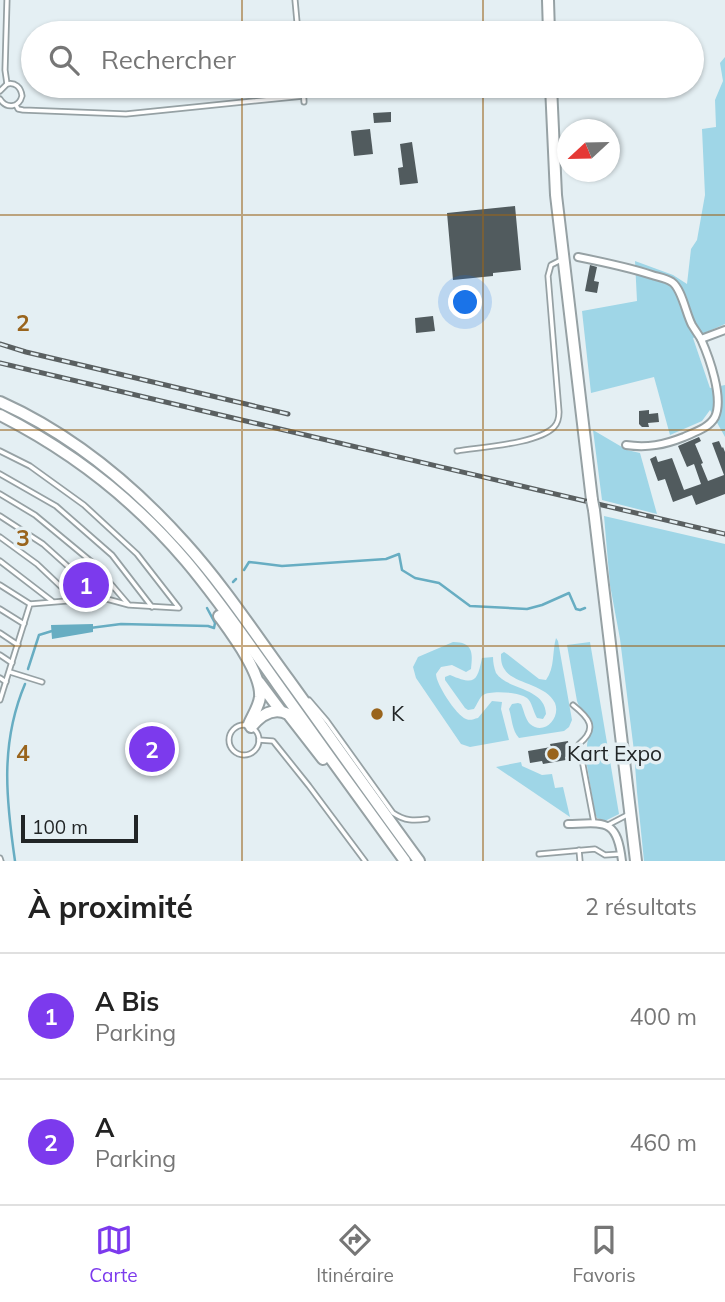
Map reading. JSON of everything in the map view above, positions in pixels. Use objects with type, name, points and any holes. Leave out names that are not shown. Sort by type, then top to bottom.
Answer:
[{"type":"main road","points":[[548,0],[549,21]]},
{"type":"main road","points":[[551,98],[555,195],[636,861]]},
{"type":"main road","points":[[0,402],[65,438],[121,480],[144,500],[199,559],[419,861]]},
{"type":"main road","points":[[0,415],[55,446],[92,472],[166,539],[205,586],[404,861]]},
{"type":"main road","points":[[166,539],[280,710],[288,714],[404,861]]},
{"type":"main road","points":[[249,727],[260,696],[256,677]]},
{"type":"main road","points":[[249,727],[268,712],[280,710]]},
{"type":"street","points":[[579,257],[671,282],[677,288],[718,379],[716,413],[705,427],[658,445],[626,445]]},
{"type":"street","points":[[701,339],[725,330]]},
{"type":"street","points":[[568,824],[607,825],[618,839],[621,857]]},
{"type":"lane","points":[[7,0],[7,84]]},
{"type":"lane","points":[[295,0],[297,21]]},
{"type":"lane","points":[[0,91],[10,83],[21,91]]},
{"type":"lane","points":[[0,99],[5,105],[12,106],[21,98]]},
{"type":"lane","points":[[16,105],[23,110],[125,114],[304,98]]},
{"type":"lane","points":[[457,451],[505,445],[548,432],[556,425],[559,412],[548,276],[551,265],[563,259]]},
{"type":"lane","points":[[0,451],[30,467],[84,505],[138,554],[179,608],[129,605],[103,598],[30,604],[0,585]]},
{"type":"lane","points":[[0,474],[56,506],[112,555],[152,607]]},
{"type":"lane","points":[[0,494],[35,515],[93,563],[129,605]]},
{"type":"lane","points":[[0,516],[43,544],[103,598]]},
{"type":"lane","points":[[0,537],[37,564],[75,600]]},
{"type":"lane","points":[[0,561],[53,602]]},
{"type":"lane","points":[[0,700],[30,604]]},
{"type":"lane","points":[[0,608],[24,624]]},
{"type":"lane","points":[[0,633],[18,645]]},
{"type":"lane","points":[[266,649],[327,721],[393,813],[409,820],[427,818]]},
{"type":"lane","points":[[0,655],[12,663]]},
{"type":"lane","points":[[9,672],[42,682]]},
{"type":"lane","points":[[0,678],[6,682]]},
{"type":"lane","points":[[573,705],[586,715],[589,723],[588,735],[579,744],[594,823]]},
{"type":"lane","points":[[240,726],[249,727],[257,733],[259,740],[256,749],[249,754],[240,754],[231,747],[229,738],[240,726]]},
{"type":"lane","points":[[259,740],[272,741],[365,861]]},
{"type":"lane","points":[[607,825],[631,813]]},
{"type":"lane","points":[[539,854],[595,849],[605,855],[621,857]]},
{"type":"lane","points":[[579,850],[580,861]]},
{"type":"shaded area","points":[[725,57],[725,324],[693,338],[710,388],[725,385],[725,437],[710,410],[702,421],[670,435],[654,377],[591,393],[582,311],[637,301],[635,261],[673,275],[687,284],[691,249],[697,240],[705,195],[702,129],[716,127],[715,100],[723,81],[720,63]]},
{"type":"shaded area","points":[[593,430],[627,450],[640,453],[657,514],[602,500]]},
{"type":"shaded area","points":[[604,516],[725,544],[725,861],[644,861],[634,751],[620,639],[610,585]]},
{"type":"shaded area","points":[[93,624],[93,632],[52,639],[51,625]]},
{"type":"shaded area","points":[[556,638],[572,720],[564,731],[519,738],[509,709],[512,704],[521,704],[528,722],[541,728],[550,724],[556,714],[555,703],[545,692],[509,675],[503,666],[501,654],[504,652],[539,679],[546,680],[552,665]]},
{"type":"shaded area","points":[[453,642],[468,646],[472,658],[471,669],[466,672],[452,665],[441,667],[436,674],[443,692],[457,712],[468,720],[478,718],[492,701],[502,702],[501,709],[509,740],[470,747],[461,744],[416,678],[413,667],[418,657]]},
{"type":"shaded area","points":[[590,642],[619,814],[605,821],[597,818],[595,813],[584,748],[587,747],[591,724],[577,701],[567,645]]},
{"type":"shaded area","points":[[493,657],[496,673],[501,679],[533,694],[544,705],[546,714],[543,719],[537,718],[527,698],[512,693],[487,693],[474,709],[465,708],[445,677],[450,675],[473,680],[482,658]]},
{"type":"shaded area","points":[[521,762],[522,766],[542,775],[552,774],[555,788],[563,787],[570,817],[496,767]]},
{"type":"building","points":[[391,112],[391,122],[374,123],[373,113]]},
{"type":"building","points":[[370,129],[373,154],[354,156],[351,131]]},
{"type":"building","points":[[412,142],[418,183],[400,185],[398,168],[403,167],[400,144]]},
{"type":"building","points":[[515,206],[521,270],[453,280],[447,213]]},
{"type":"building","points":[[590,265],[597,267],[594,281],[599,282],[597,293],[585,291]]},
{"type":"building","points":[[433,316],[435,331],[416,333],[415,318]]},
{"type":"building","points":[[649,410],[649,414],[658,413],[659,422],[648,423],[649,427],[642,427],[639,424],[639,411]]},
{"type":"building","points":[[699,437],[701,441],[695,444],[708,481],[724,475],[712,443],[719,441],[723,447],[725,494],[696,505],[692,495],[673,502],[665,479],[658,481],[650,459],[656,456],[658,462],[672,458],[684,490],[701,484],[694,464],[687,467],[678,446]]},
{"type":"building","points":[[568,741],[570,756],[565,757],[566,760],[530,763],[528,751]]},
{"type":"waterway","points":[[244,570],[249,562],[282,566],[386,559],[399,554],[402,570],[415,578],[439,583],[470,606],[527,609],[569,593],[576,609],[585,608]]},
{"type":"waterway","points":[[233,582],[236,579]]},
{"type":"waterway","points":[[90,628],[121,624],[214,628],[215,623],[207,608]]},
{"type":"waterway","points":[[28,669],[39,635],[52,631]]},
{"type":"waterway","points":[[15,861],[9,815],[8,750],[17,706],[25,684]]},
{"type":"railway","points":[[0,344],[288,414]]},
{"type":"railway","points":[[0,363],[725,534]]},
{"type":"place","name":"A Bis","points":[[86,585]]},
{"type":"place","name":"K","points":[[377,714]]},
{"type":"place","name":"A","points":[[152,749]]},
{"type":"place","name":"Kart Expo","points":[[553,754]]}]
